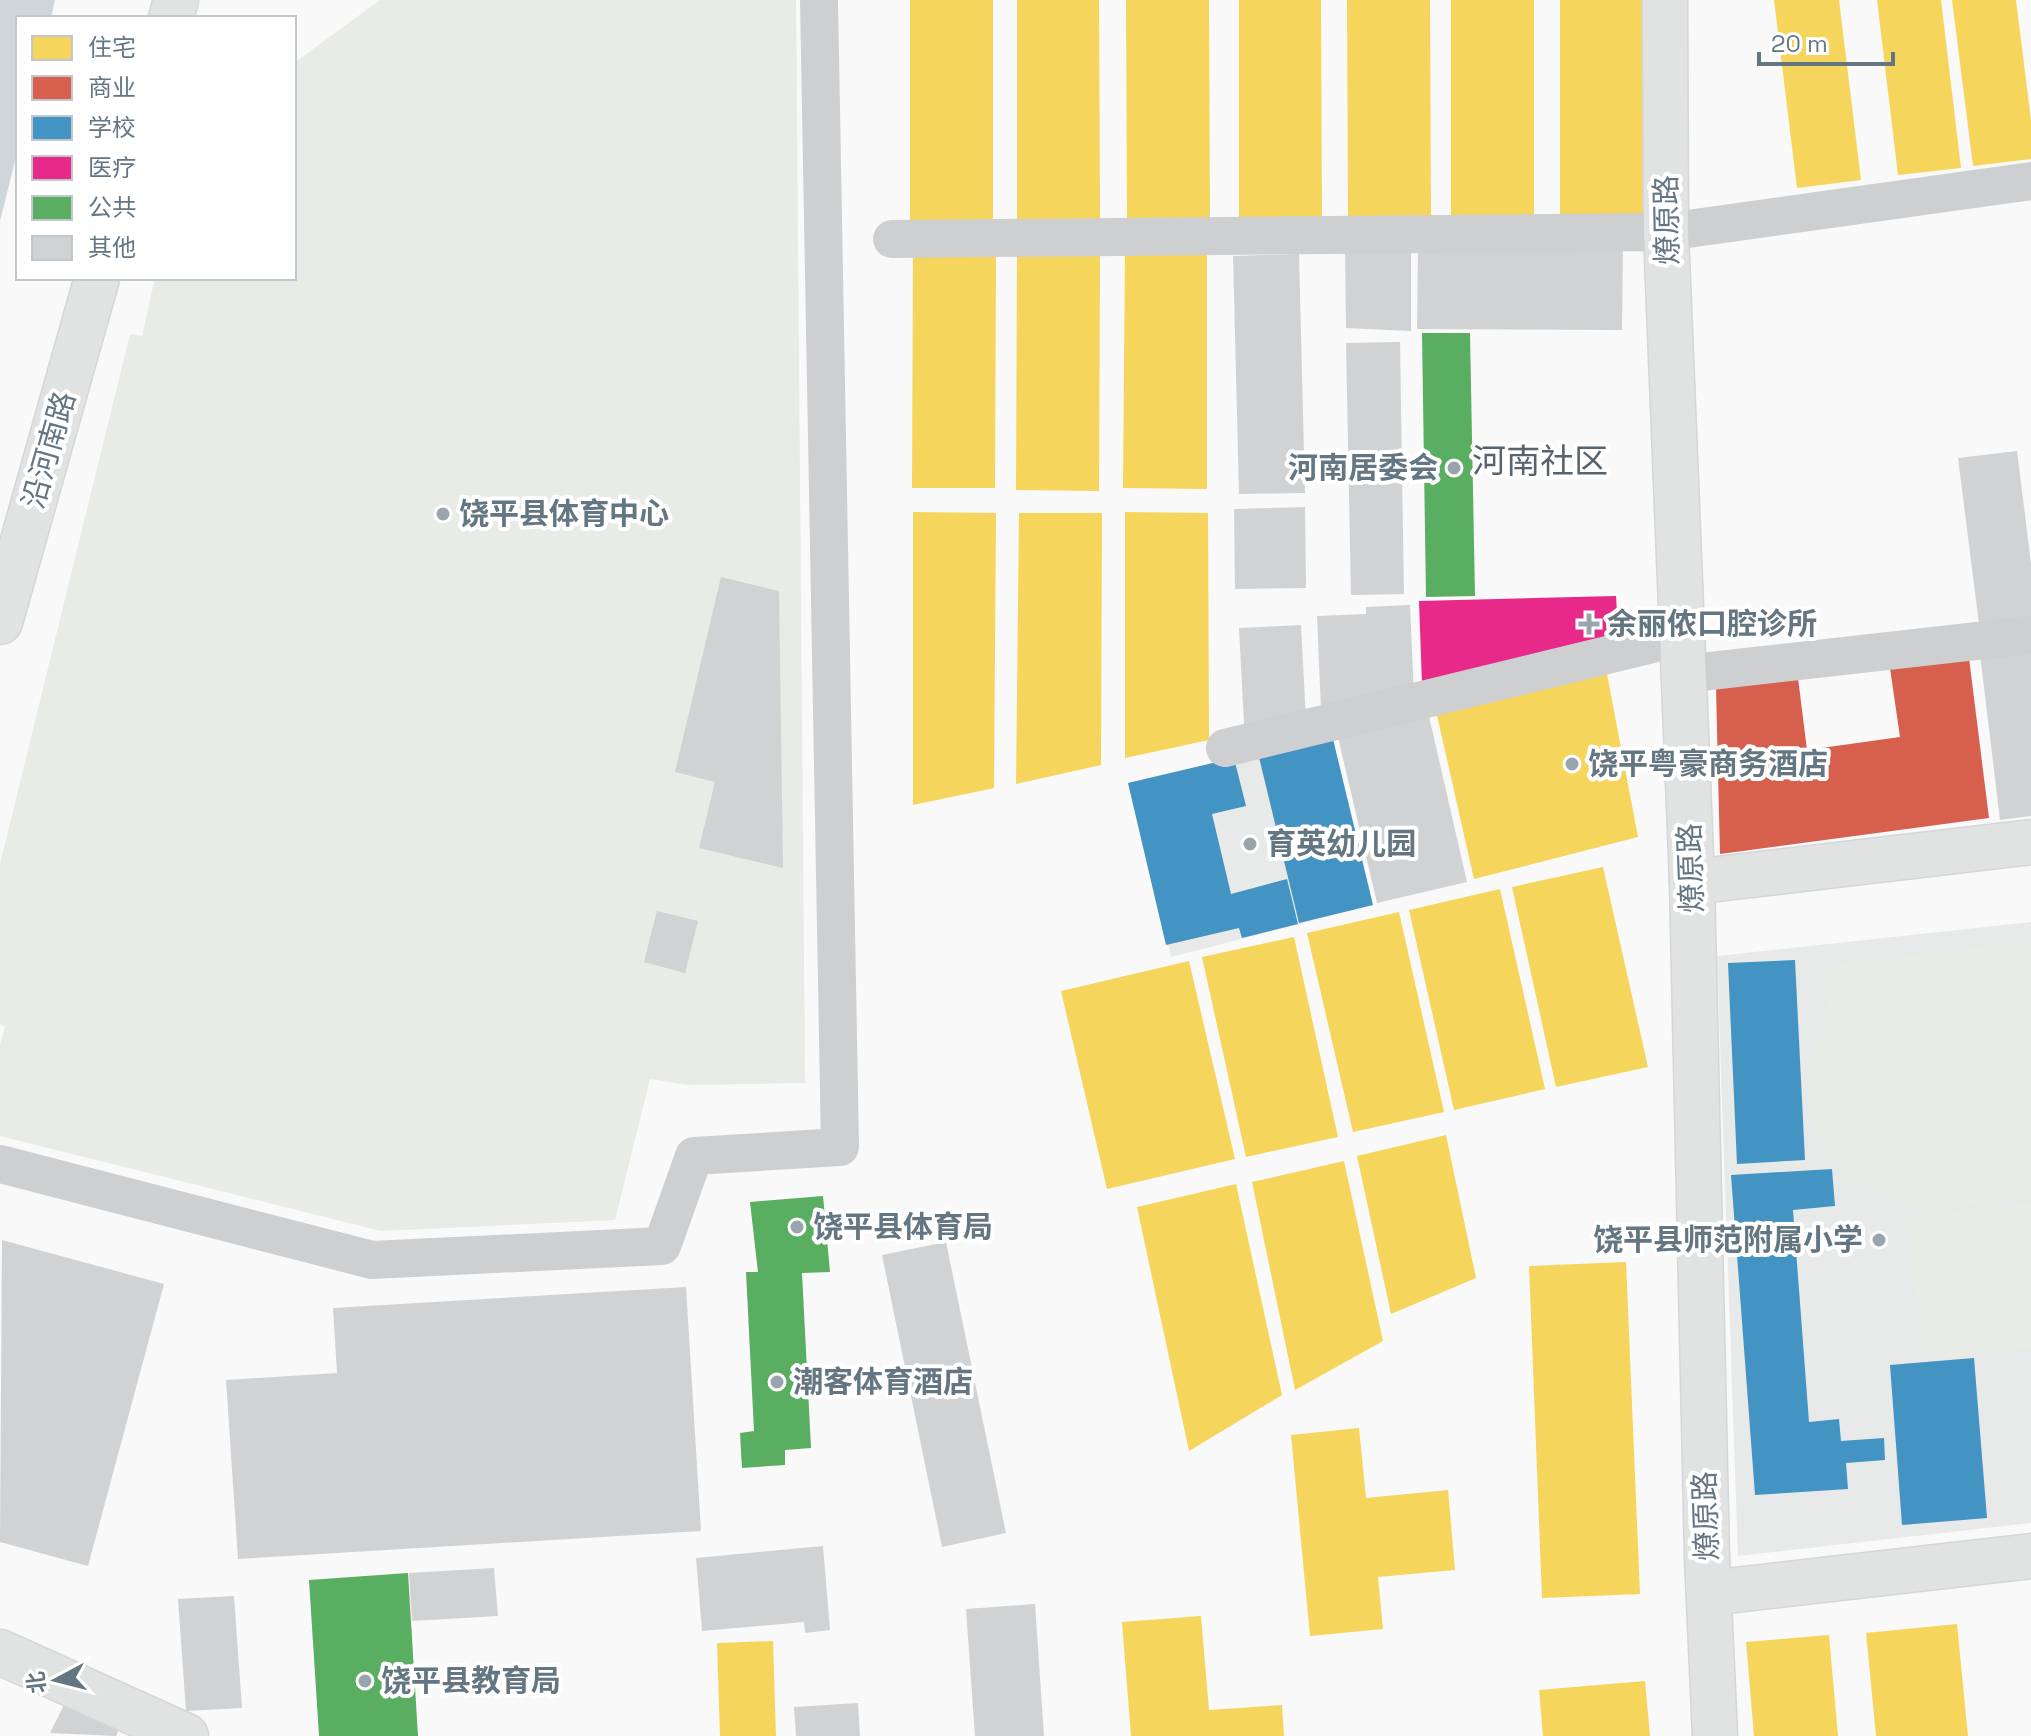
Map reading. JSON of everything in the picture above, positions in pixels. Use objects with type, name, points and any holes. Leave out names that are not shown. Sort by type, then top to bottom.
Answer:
[{"type":"main road","name":"燎原路","points":[[1665,0],[1666,232],[1692,882],[1715,1736]]},
{"type":"main road","name":"沿河南路","points":[[0,622],[96,280]]},
{"type":"main road","points":[[1692,882],[2031,842]]},
{"type":"main road","points":[[1709,1593],[2031,1556]]},
{"type":"main road","points":[[0,1652],[186,1736]]},
{"type":"street","points":[[0,1164],[372,1260],[662,1246],[694,1156],[840,1147],[819,0]]},
{"type":"street","points":[[892,239],[1666,232],[2031,181]]},
{"type":"street","points":[[1225,748],[1682,655],[2031,635]]},
{"type":"shaded area","points":[[0,0],[55,0],[51,16],[16,16],[16,157],[0,221]]},
{"type":"shaded area","name":"饶平县体育中心","points":[[380,0],[796,0],[805,1083],[689,1085],[650,1079],[615,1220],[381,1231],[0,1136],[0,1045],[5,1026],[0,1024],[0,864],[130,334],[142,336],[155,280],[296,280],[296,62]]},
{"type":"shaded area","name":"育英幼儿园","points":[[1332,735],[1373,905],[1171,957],[1128,783]]},
{"type":"shaded area","name":"饶平县师范附属小学","points":[[2031,922],[2031,1523],[1738,1556],[1717,956]]},
{"type":"shaded area","points":[[2031,941],[2031,1197],[1936,1209],[1912,1208],[1867,1190],[1847,1176],[1832,1157],[1811,1112],[1810,1063],[1829,1017],[1823,966]]},
{"type":"shaded area","points":[[2031,1203],[2031,1348],[1923,1360],[1907,1217]]},
{"type":"building: 住宅","points":[[910,0],[993,0],[993,222],[910,222]]},
{"type":"building: 住宅","points":[[1017,0],[1099,0],[1100,219],[1017,219]]},
{"type":"building: 住宅","points":[[1126,0],[1209,0],[1210,223],[1127,223]]},
{"type":"building: 住宅","points":[[1239,0],[1321,0],[1322,221],[1239,221]]},
{"type":"building: 住宅","points":[[1347,0],[1430,0],[1431,219],[1348,219]]},
{"type":"building: 住宅","points":[[1451,0],[1534,0],[1534,219],[1451,219]]},
{"type":"building: 住宅","points":[[1560,0],[1643,0],[1643,220],[1560,220]]},
{"type":"building: 住宅","points":[[1774,0],[1839,0],[1861,180],[1797,188]]},
{"type":"building: 住宅","points":[[1877,0],[1941,0],[1961,168],[1898,175]]},
{"type":"building: 住宅","points":[[1952,0],[2016,0],[2031,120],[2031,159],[1973,166]]},
{"type":"building: 住宅","points":[[913,250],[996,251],[995,488],[912,488]]},
{"type":"building: 住宅","points":[[1125,251],[1207,251],[1207,489],[1123,488]]},
{"type":"building: 住宅","points":[[1017,253],[1100,253],[1099,491],[1016,490]]},
{"type":"building: 住宅","points":[[913,512],[996,513],[994,788],[913,805]]},
{"type":"building: 住宅","points":[[1125,512],[1208,513],[1209,740],[1125,758]]},
{"type":"building: 住宅","points":[[1019,513],[1102,513],[1101,765],[1016,784]]},
{"type":"building: 住宅","points":[[1607,674],[1638,837],[1474,879],[1436,711]]},
{"type":"building: 住宅","points":[[1603,867],[1648,1067],[1556,1087],[1512,887]]},
{"type":"building: 住宅","points":[[1500,889],[1545,1089],[1454,1110],[1409,910]]},
{"type":"building: 住宅","points":[[1399,912],[1444,1112],[1353,1132],[1307,933]]},
{"type":"building: 住宅","points":[[1294,937],[1338,1137],[1246,1157],[1202,957]]},
{"type":"building: 住宅","points":[[1189,961],[1235,1159],[1107,1189],[1061,991]]},
{"type":"building: 住宅","points":[[1446,1135],[1476,1278],[1391,1314],[1357,1156]]},
{"type":"building: 住宅","points":[[1344,1161],[1383,1341],[1295,1390],[1252,1182]]},
{"type":"building: 住宅","points":[[1236,1184],[1282,1395],[1189,1451],[1137,1207]]},
{"type":"building: 住宅","points":[[1626,1262],[1640,1594],[1542,1598],[1529,1266]]},
{"type":"building: 住宅","points":[[1359,1428],[1366,1498],[1448,1490],[1455,1570],[1378,1577],[1383,1629],[1310,1636],[1291,1435]]},
{"type":"building: 住宅","points":[[1201,1616],[1209,1710],[1282,1705],[1284,1736],[1131,1736],[1122,1622]]},
{"type":"building: 住宅","points":[[1957,1624],[1968,1736],[1876,1736],[1866,1633]]},
{"type":"building: 住宅","points":[[1829,1635],[1838,1736],[1754,1736],[1746,1642]]},
{"type":"building: 住宅","points":[[773,1641],[776,1736],[720,1736],[717,1643]]},
{"type":"building: 住宅","points":[[1645,1681],[1650,1736],[1543,1736],[1539,1690]]},
{"type":"building: 商业","points":[[1969,658],[1989,818],[1720,854],[1716,688],[1798,678],[1807,750],[1900,737],[1890,668]]},
{"type":"building: 学校","points":[[1332,735],[1373,905],[1299,923],[1258,753]]},
{"type":"building: 学校","points":[[1234,758],[1246,806],[1212,814],[1231,894],[1287,879],[1298,924],[1242,938],[1239,928],[1166,945],[1128,783]]},
{"type":"building: 学校","points":[[1795,960],[1805,1160],[1737,1164],[1728,963]]},
{"type":"building: 学校","points":[[1832,1169],[1835,1206],[1793,1210],[1809,1422],[1839,1419],[1841,1441],[1884,1438],[1885,1460],[1846,1463],[1848,1489],[1755,1495],[1731,1175]]},
{"type":"building: 学校","points":[[1974,1358],[1987,1518],[1902,1525],[1890,1365]]},
{"type":"building: 医疗","points":[[1616,596],[1619,643],[1422,684],[1419,601]]},
{"type":"building: 公共","points":[[1422,333],[1470,333],[1475,596],[1426,597]]},
{"type":"building: 公共","points":[[823,1196],[830,1272],[802,1273],[811,1448],[785,1450],[785,1465],[742,1468],[740,1433],[754,1431],[746,1272],[758,1272],[750,1202]]},
{"type":"building: 公共","points":[[408,1573],[418,1736],[319,1736],[309,1580]]},
{"type":"building: 其他","points":[[1345,249],[1411,249],[1411,331],[1346,328]]},
{"type":"building: 其他","points":[[1418,249],[1623,250],[1622,330],[1417,329]]},
{"type":"building: 其他","points":[[1299,254],[1305,493],[1239,494],[1233,256]]},
{"type":"building: 其他","points":[[1400,342],[1404,594],[1351,595],[1346,343]]},
{"type":"building: 其他","points":[[2017,451],[2031,563],[2031,617],[1979,624],[1958,458]]},
{"type":"building: 其他","points":[[1305,507],[1306,588],[1235,589],[1234,509]]},
{"type":"building: 其他","points":[[721,577],[779,591],[783,868],[699,848],[715,782],[675,772]]},
{"type":"building: 其他","points":[[1410,605],[1414,696],[1321,710],[1317,616],[1366,614],[1366,607]]},
{"type":"building: 其他","points":[[1301,625],[1306,720],[1244,724],[1239,628]]},
{"type":"building: 其他","points":[[2031,648],[2031,816],[2000,820],[1980,654]]},
{"type":"building: 其他","points":[[1428,712],[1467,882],[1377,903],[1337,733]]},
{"type":"building: 其他","points":[[657,911],[698,921],[685,973],[644,962]]},
{"type":"building: 其他","points":[[2,1240],[164,1284],[88,1566],[0,1542]]},
{"type":"building: 其他","points":[[946,1242],[1006,1533],[942,1547],[882,1255]]},
{"type":"building: 其他","points":[[686,1287],[701,1531],[238,1559],[226,1380],[337,1373],[333,1308]]},
{"type":"building: 其他","points":[[823,1546],[830,1630],[805,1633],[804,1622],[702,1631],[696,1558]]},
{"type":"building: 其他","points":[[494,1568],[498,1616],[412,1621],[409,1573]]},
{"type":"building: 其他","points":[[234,1596],[242,1708],[186,1711],[178,1599]]},
{"type":"building: 其他","points":[[1035,1604],[1044,1736],[975,1736],[966,1609]]},
{"type":"building: 其他","points":[[66,1701],[120,1727],[116,1736],[50,1733]]},
{"type":"building: 其他","points":[[858,1703],[860,1736],[796,1736],[794,1707]]},
{"type":"place","name":"河南居委会","points":[[1454,468]]},
{"type":"place","name":"饶平县体育中心","points":[[443,514]]},
{"type":"place","name":"余丽侬口腔诊所","points":[[1589,624]]},
{"type":"place","name":"饶平粤豪商务酒店","points":[[1572,764]]},
{"type":"place","name":"育英幼儿园","points":[[1250,844]]},
{"type":"place","name":"饶平县体育局","points":[[797,1227]]},
{"type":"place","name":"饶平县师范附属小学","points":[[1879,1240]]},
{"type":"place","name":"潮客体育酒店","points":[[777,1382]]},
{"type":"place","name":"饶平县教育局","points":[[365,1681]]},
{"type":"district","name":"河南社区","points":[[1540,461]]}]
